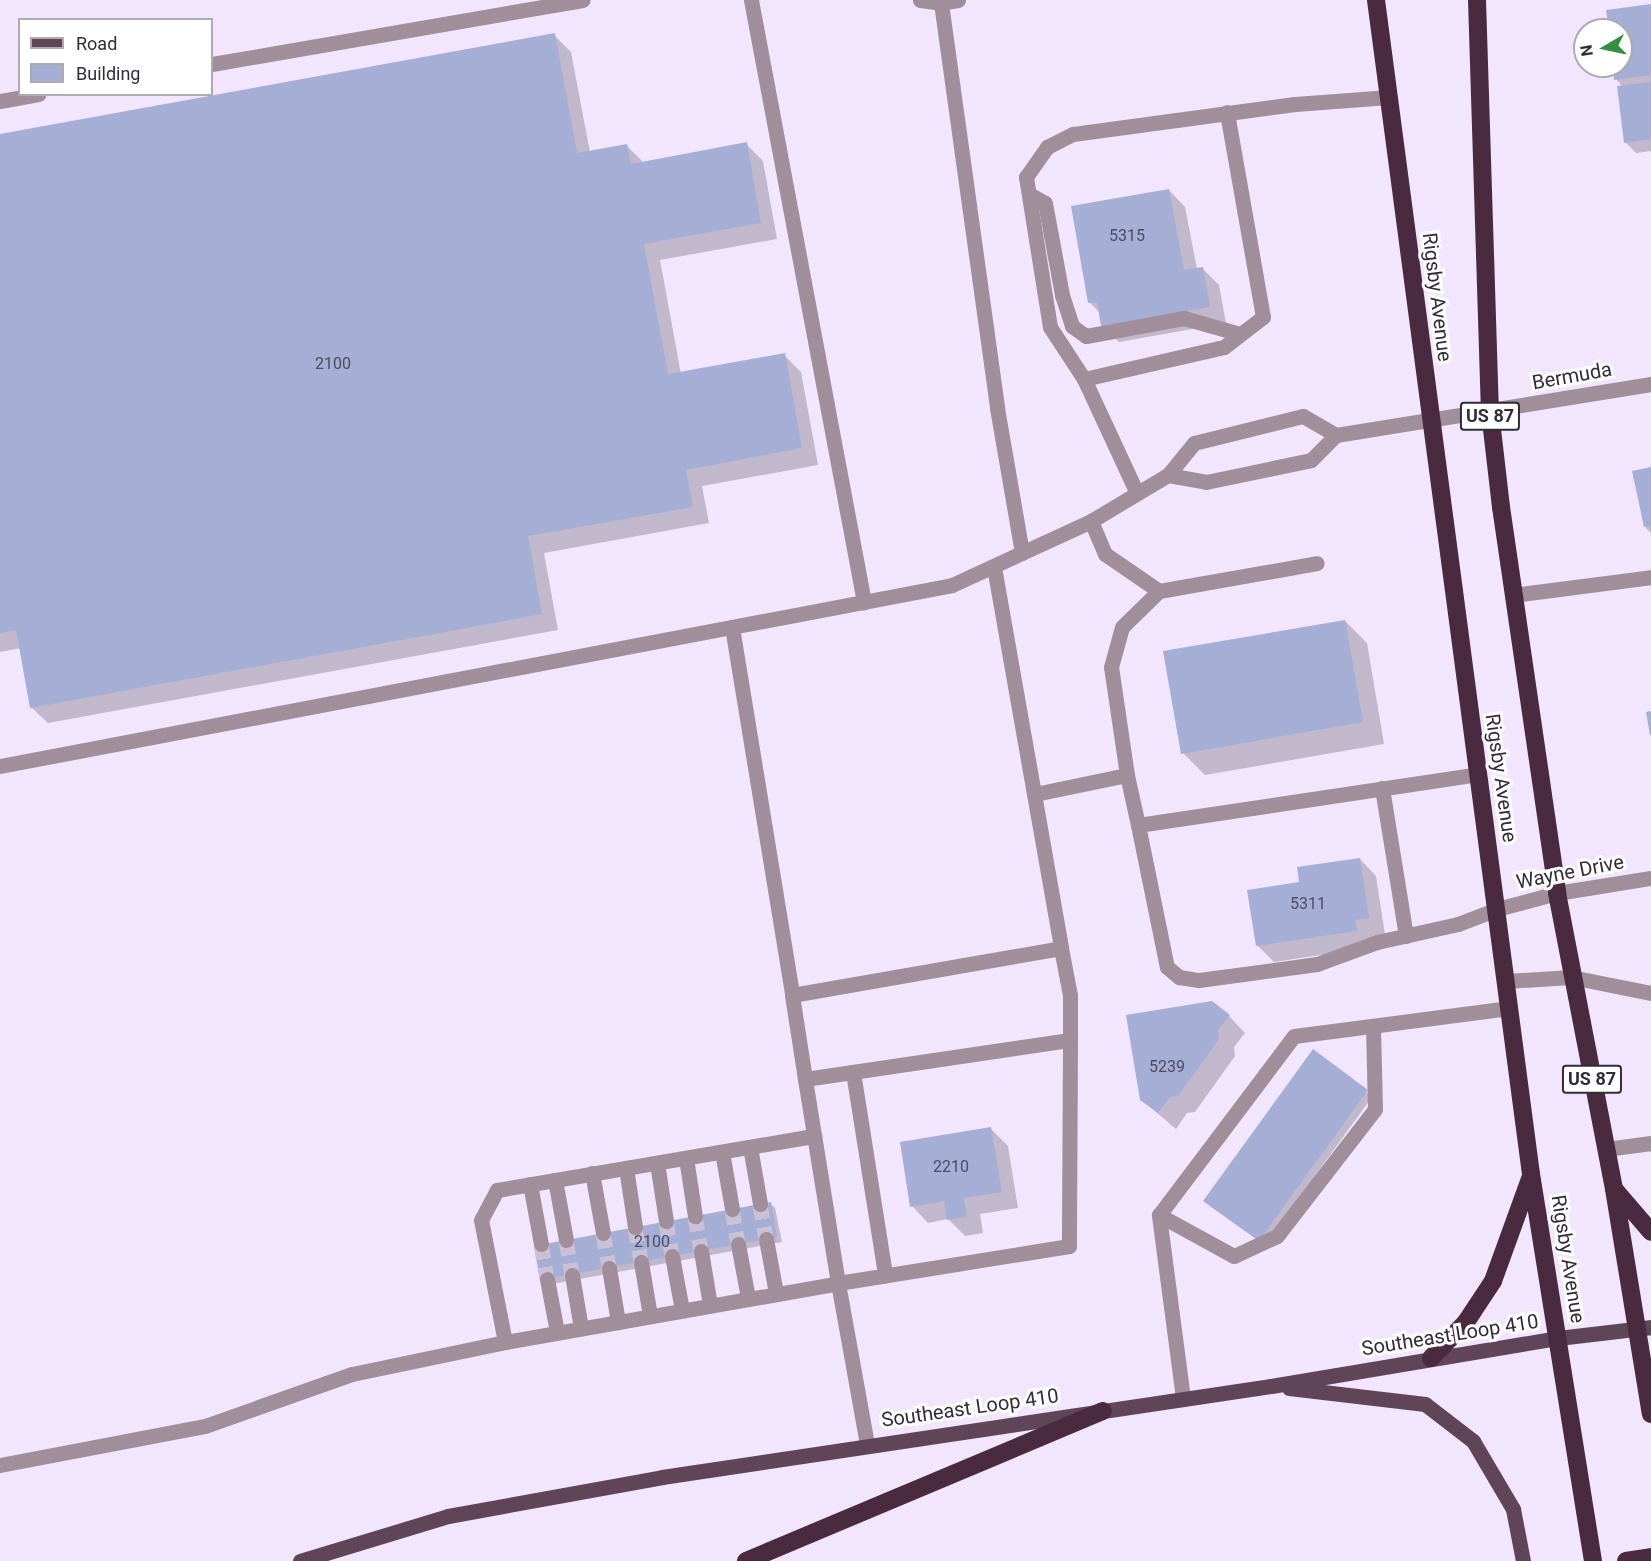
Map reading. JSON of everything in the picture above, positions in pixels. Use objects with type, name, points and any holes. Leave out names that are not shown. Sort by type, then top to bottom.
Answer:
[{"type":"highway","name":"Rigsby Avenue","points":[[1376,0],[1429,420],[1497,909],[1531,1174],[1593,1561]]},
{"type":"highway","name":"Rigsby Avenue","points":[[1477,0],[1490,412],[1513,595],[1557,893],[1571,977],[1644,1328],[1651,1414]]},
{"type":"highway","points":[[1431,1358],[1466,1322],[1493,1281],[1531,1174]]},
{"type":"highway","points":[[1614,1189],[1651,1232]]},
{"type":"highway","points":[[746,1561],[1103,1411]]},
{"type":"highway","points":[[1626,1561],[1651,1557]]},
{"type":"main road","name":"Southeast Loop 410","points":[[300,1561],[448,1516],[867,1444],[1271,1386],[1558,1338],[1644,1328]]},
{"type":"main road","points":[[1271,1386],[1425,1404],[1473,1441],[1513,1509],[1523,1561]]},
{"type":"street","points":[[213,64],[583,0]]},
{"type":"street","points":[[752,0],[864,602]]},
{"type":"street","points":[[920,0],[941,3],[958,0]]},
{"type":"street","points":[[941,3],[997,408],[1022,553]]},
{"type":"street","points":[[0,101],[27,96]]},
{"type":"street","points":[[1136,491],[1084,379],[1050,327],[1026,177],[1047,147],[1073,134],[1227,112],[1389,97]]},
{"type":"street","points":[[1084,379],[1224,346],[1263,316],[1227,112]]},
{"type":"street","points":[[1029,194],[1045,203],[1062,295],[1072,326],[1086,336],[1184,318],[1240,334]]},
{"type":"street","name":"Bermuda","points":[[1336,435],[1490,412],[1651,384]]},
{"type":"street","points":[[0,766],[952,585],[1091,521],[1136,491],[1168,475],[1194,443],[1303,416],[1336,435],[1311,460],[1206,482],[1168,475]]},
{"type":"street","points":[[1091,521],[1105,554],[1159,591],[1317,562]]},
{"type":"street","points":[[0,1465],[205,1426],[352,1374],[505,1342],[776,1293],[1069,1246],[1070,995],[994,567]]},
{"type":"street","points":[[1513,595],[1651,577]]},
{"type":"street","name":"Wayne Drive","points":[[1159,591],[1122,627],[1111,667],[1127,775],[1167,968],[1179,978],[1199,980],[1317,964],[1557,893],[1651,878]]},
{"type":"street","points":[[732,627],[838,1283],[867,1444]]},
{"type":"street","points":[[1138,825],[1478,774]]},
{"type":"street","points":[[1035,794],[1127,775]]},
{"type":"street","points":[[1382,788],[1406,936]]},
{"type":"street","points":[[792,995],[1061,948]]},
{"type":"street","points":[[1506,981],[1571,977],[1651,993]]},
{"type":"street","points":[[1183,1398],[1159,1215],[1294,1036],[1509,1008]]},
{"type":"street","points":[[1159,1215],[1234,1256],[1277,1236],[1375,1109],[1373,1026]]},
{"type":"street","points":[[806,1079],[1070,1040]]},
{"type":"street","points":[[853,1072],[885,1275]]},
{"type":"street","points":[[505,1342],[481,1220],[496,1190],[814,1136]]},
{"type":"street","points":[[1606,1149],[1651,1143]]},
{"type":"street","points":[[750,1147],[760,1204]]},
{"type":"street","points":[[722,1152],[732,1209]]},
{"type":"street","points":[[686,1158],[695,1216]]},
{"type":"street","points":[[657,1163],[666,1221]]},
{"type":"street","points":[[626,1168],[635,1227]]},
{"type":"street","points":[[592,1173],[603,1233]]},
{"type":"street","points":[[555,1180],[566,1240]]},
{"type":"street","points":[[530,1184],[541,1244]]},
{"type":"street","points":[[766,1239],[776,1293]]},
{"type":"street","points":[[738,1244],[748,1298]]},
{"type":"street","points":[[701,1251],[710,1305]]},
{"type":"street","points":[[672,1256],[682,1310]]},
{"type":"street","points":[[641,1262],[650,1316]]},
{"type":"street","points":[[609,1268],[618,1322]]},
{"type":"street","points":[[572,1275],[581,1328]]},
{"type":"street","points":[[547,1279],[557,1332]]},
{"type":"building","points":[[1651,4],[1651,75],[1633,77],[1633,18],[1607,18],[1606,10]]},
{"type":"building","points":[[555,33],[577,153],[627,144],[631,164],[747,142],[761,223],[644,244],[668,374],[785,353],[802,448],[686,470],[693,507],[528,536],[542,614],[30,708],[16,630],[0,633],[0,134]]},
{"type":"building","points":[[1651,82],[1651,139],[1624,143],[1617,86]]},
{"type":"building","points":[[1169,189],[1184,270],[1203,267],[1210,307],[1101,326],[1097,302],[1088,303],[1071,206]]},
{"type":"building","points":[[1651,467],[1651,526],[1644,527],[1632,471]]},
{"type":"building","points":[[1345,620],[1363,722],[1181,754],[1163,651]]},
{"type":"building","points":[[1651,711],[1651,735],[1650,735],[1646,712]]},
{"type":"building","points":[[1360,858],[1369,918],[1355,920],[1357,931],[1256,946],[1247,890],[1299,882],[1297,867]]},
{"type":"building","points":[[1212,1001],[1230,1015],[1218,1030],[1219,1039],[1178,1096],[1170,1097],[1158,1113],[1140,1100],[1126,1015]]},
{"type":"building","points":[[1313,1049],[1368,1090],[1259,1241],[1203,1201]]},
{"type":"building","points":[[991,1127],[1002,1192],[964,1198],[967,1217],[947,1220],[944,1201],[910,1207],[900,1142]]},
{"type":"building","points":[[771,1202],[777,1237],[540,1280],[534,1246]]},
{"type":"tunnel","points":[[760,1204],[766,1239]]},
{"type":"tunnel","points":[[732,1209],[738,1244]]},
{"type":"tunnel","points":[[695,1216],[701,1251]]},
{"type":"tunnel","points":[[666,1221],[672,1256]]},
{"type":"tunnel","points":[[635,1227],[641,1262]]},
{"type":"tunnel","points":[[603,1233],[609,1268]]},
{"type":"tunnel","points":[[566,1240],[572,1275]]},
{"type":"tunnel","points":[[541,1244],[547,1279]]}]
